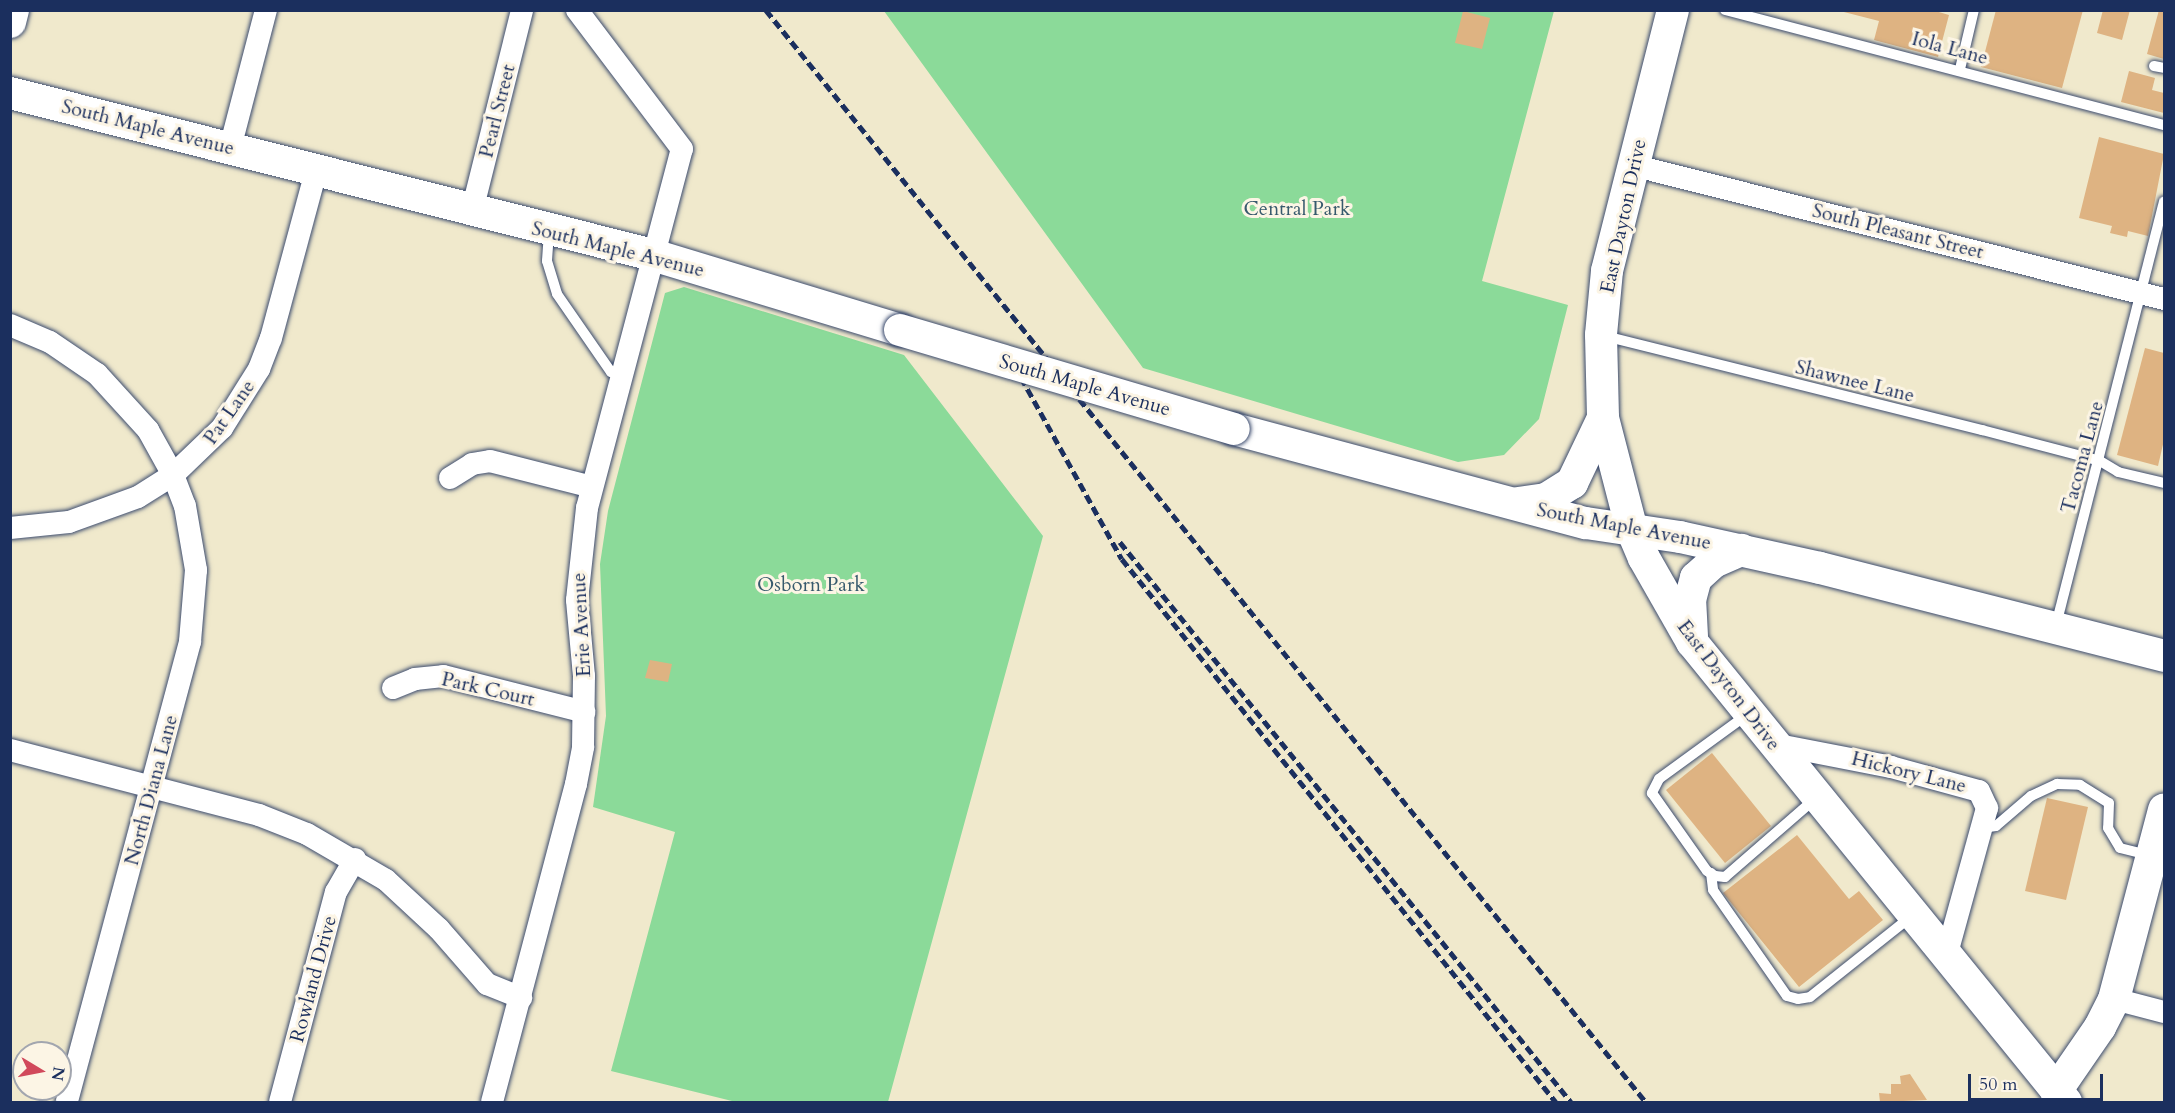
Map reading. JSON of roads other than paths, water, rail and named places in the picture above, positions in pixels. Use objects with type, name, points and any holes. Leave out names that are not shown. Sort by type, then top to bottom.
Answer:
[{"type":"main road","points":[[10,22],[14,10]]},
{"type":"main road","name":"East Dayton Drive","points":[[1673,10],[1606,271],[1601,335],[1603,418],[1632,530],[1644,558],[1692,642],[1816,798],[2061,1097]]},
{"type":"main road","name":"South Maple Avenue","points":[[10,93],[549,232],[652,255],[1234,429],[1586,523],[1741,550],[2164,656]]},
{"type":"main road","points":[[1516,504],[1564,491],[1580,472],[1603,418]]},
{"type":"main road","points":[[1692,642],[1690,600],[1696,578],[1714,562],[1741,550]]},
{"type":"main road","points":[[2061,1097],[2114,999],[2164,810]]},
{"type":"street","points":[[230,148],[266,10]]},
{"type":"street","name":"Pearl Street","points":[[472,212],[522,10]]},
{"type":"street","name":"Erie Avenue","points":[[492,1102],[576,784],[585,712],[579,560],[592,487],[682,149],[577,10]]},
{"type":"street","name":"South Pleasant Street","points":[[1632,165],[2154,296]]},
{"type":"street","name":"Pat Lane","points":[[10,528],[49,525],[94,515],[138,497],[173,475],[222,428],[259,369],[271,338],[316,171]]},
{"type":"street","name":"North Diana Lane","points":[[10,326],[58,347],[109,385],[148,430],[173,475],[193,538],[196,602],[190,642],[67,1102]]},
{"type":"street","points":[[450,478],[472,464],[490,461],[592,487]]},
{"type":"street","name":"Park Court","points":[[393,688],[414,679],[443,676],[585,712]]},
{"type":"street","name":"Hickory Lane","points":[[1773,744],[1815,750],[1971,786],[1984,798],[1987,808],[1946,957]]},
{"type":"street","points":[[10,750],[259,815],[308,834],[355,859],[416,905],[487,984],[521,998]]},
{"type":"street","name":"Rowland Drive","points":[[280,1102],[336,892],[355,859]]},
{"type":"street","points":[[2114,999],[2164,1012]]},
{"type":"lane","name":"Iola Lane","points":[[1725,10],[1960,69],[2164,125]]},
{"type":"lane","points":[[1960,69],[1974,10]]},
{"type":"lane","points":[[2154,296],[2164,202]]},
{"type":"lane","points":[[549,232],[547,261],[557,294],[611,372],[622,377]]},
{"type":"lane","name":"Tacoma Lane","points":[[2055,628],[2100,461],[2154,296]]},
{"type":"lane","name":"Shawnee Lane","points":[[1601,335],[2100,461],[2118,472],[2164,483]]},
{"type":"lane","points":[[1748,714],[1659,779],[1652,793],[1711,873],[1713,890],[1787,996],[1798,999],[1810,997],[1912,916]]},
{"type":"lane","points":[[1982,828],[1996,826],[2031,796],[2057,784],[2080,785],[2109,803],[2108,828],[2120,848],[2152,856]]},
{"type":"lane","points":[[1711,873],[1725,877],[1816,798]]},
{"type":"railway","points":[[766,10],[1646,1102]]},
{"type":"railway","points":[[1021,377],[1122,559],[1556,1102]]},
{"type":"railway","points":[[1120,542],[1571,1102]]},
{"type":"park label","name":"Central Park","points":[[1297,208]]},
{"type":"park label","name":"Osborn Park","points":[[811,584]]}]
